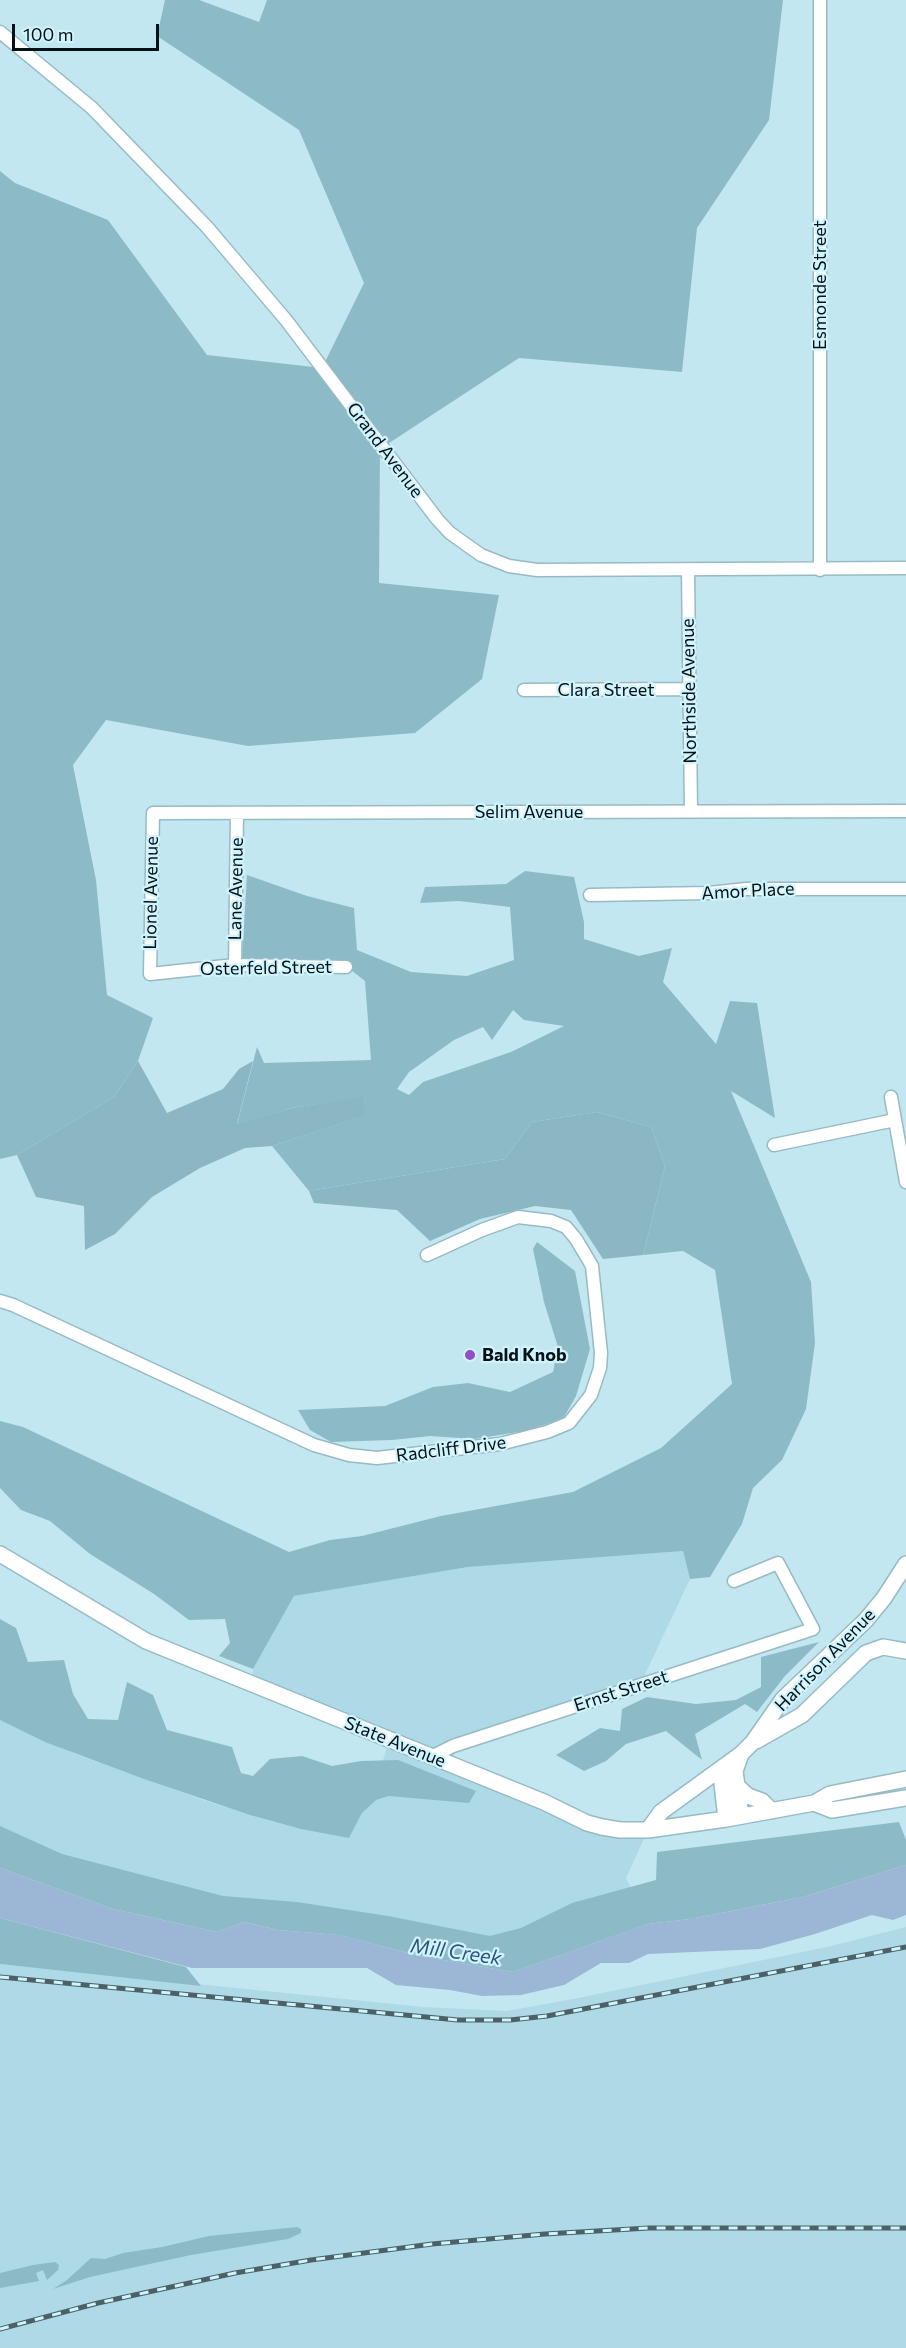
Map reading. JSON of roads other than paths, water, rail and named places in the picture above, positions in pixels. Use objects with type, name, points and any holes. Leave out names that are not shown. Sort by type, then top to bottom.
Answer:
[{"type":"main road","name":"State Avenue","points":[[0,1554],[146,1641],[544,1802],[587,1823],[620,1830],[648,1830],[733,1818],[814,1803],[830,1794],[906,1779]]},
{"type":"main road","name":"Harrison Avenue","points":[[648,1830],[661,1812],[741,1754],[753,1742],[783,1699],[866,1620],[884,1598],[906,1564]]},
{"type":"main road","points":[[753,1742],[802,1715],[859,1658],[873,1649],[883,1647],[906,1651]]},
{"type":"main road","points":[[733,1818],[735,1772],[741,1754]]},
{"type":"main road","points":[[726,1765],[721,1775],[733,1818]]},
{"type":"main road","points":[[736,1785],[748,1796],[762,1801],[772,1810]]},
{"type":"main road","name":"State Avenue","points":[[814,1803],[832,1810],[906,1798]]},
{"type":"street","name":"Esmonde Street","points":[[820,0],[820,570]]},
{"type":"street","name":"Grand Avenue","points":[[0,32],[92,108],[132,147],[213,234],[286,320],[437,519],[465,545],[498,563],[523,569],[688,571],[906,568]]},
{"type":"street","name":"Northside Avenue","points":[[688,571],[691,812]]},
{"type":"street","name":"Clara Street","points":[[524,690],[689,689]]},
{"type":"street","name":"Selim Avenue","points":[[153,813],[906,811]]},
{"type":"street","name":"Lionel Avenue","points":[[150,974],[153,813]]},
{"type":"street","name":"Lane Avenue","points":[[235,965],[237,813]]},
{"type":"street","name":"Amor Place","points":[[590,895],[709,893],[746,889],[906,888]]},
{"type":"street","name":"Osterfeld Street","points":[[150,974],[235,965],[346,967]]},
{"type":"street","points":[[891,1098],[906,1182]]},
{"type":"street","points":[[774,1145],[895,1120]]},
{"type":"street","name":"Radcliff Drive","points":[[0,1301],[314,1444],[349,1455],[377,1458],[500,1444],[547,1432],[569,1423],[591,1395],[600,1368],[601,1353],[592,1266],[566,1227],[551,1221],[519,1217],[482,1230],[427,1256]]},
{"type":"street","name":"Ernst Street","points":[[431,1757],[453,1746],[813,1629],[778,1563],[734,1581]]},
{"type":"railway","points":[[0,1977],[458,2020],[510,2020],[547,2016],[906,1947]]},
{"type":"railway","points":[[0,2329],[98,2303],[235,2273],[432,2244],[649,2228],[906,2228]]},
{"type":"place","name":"Bald Knob","points":[[470,1355]]},
{"type":"water label","name":"Mill Creek","points":[[456,1952]]}]
